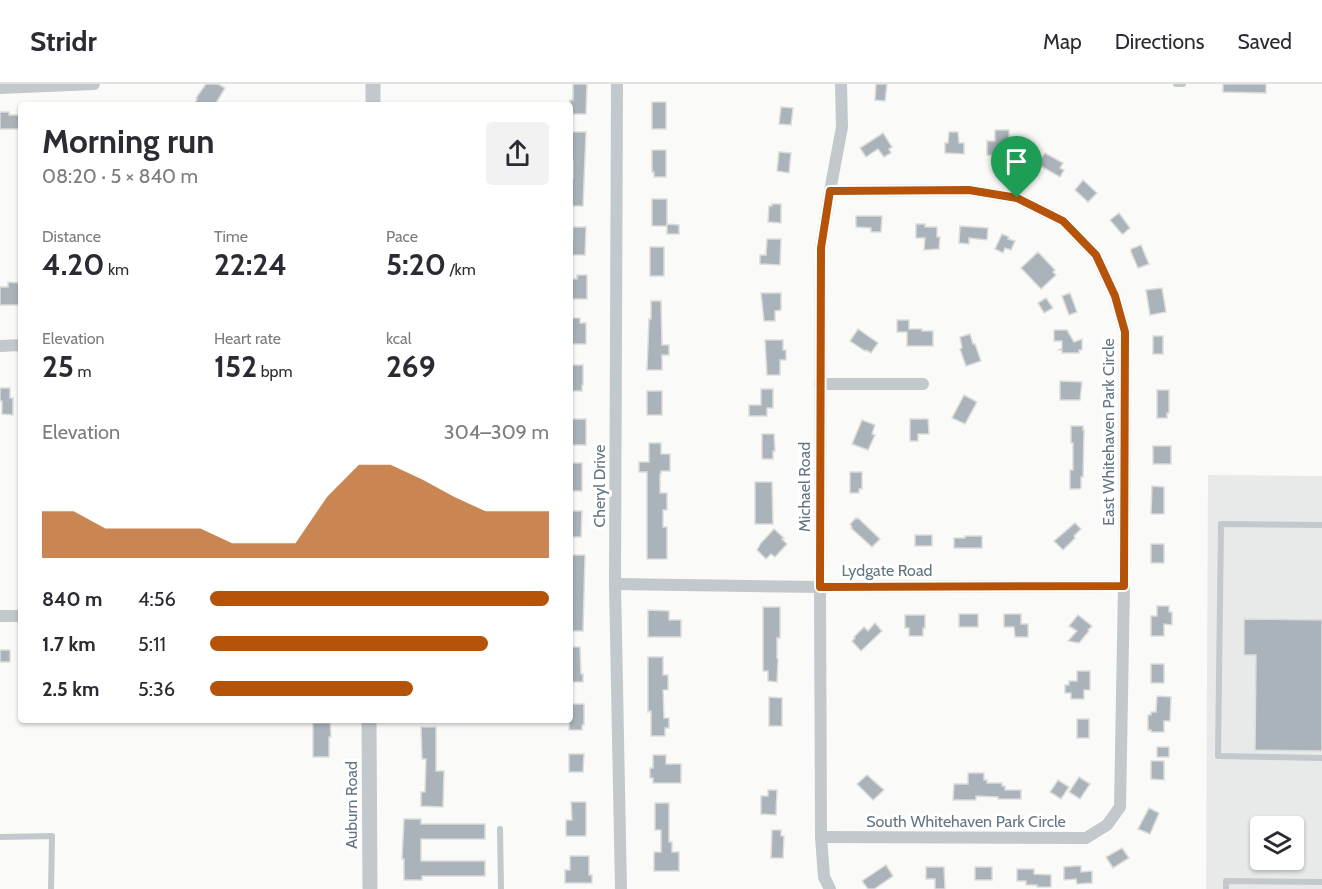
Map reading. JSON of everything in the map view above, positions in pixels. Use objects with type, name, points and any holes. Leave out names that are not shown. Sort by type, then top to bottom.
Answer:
[{"type":"street","points":[[0,88],[94,84]]},
{"type":"street","points":[[373,84],[374,102]]},
{"type":"street","name":"Cheryl Drive","points":[[617,84],[615,584],[621,889]]},
{"type":"street","name":"Michael Road","points":[[831,889],[824,877],[821,837],[821,248],[842,127],[841,84]]},
{"type":"street","name":"East Whitehaven Park Circle","points":[[830,191],[969,190],[1017,198],[1063,221],[1096,255],[1115,296],[1125,332],[1124,586],[1120,807],[1107,825]]},
{"type":"street","points":[[0,346],[18,345]]},
{"type":"street","points":[[820,384],[923,384]]},
{"type":"street","name":"Lydgate Road","points":[[615,584],[820,587],[1124,586]]},
{"type":"street","points":[[0,616],[18,616]]},
{"type":"street","name":"Auburn Road","points":[[369,723],[370,889]]},
{"type":"street","name":"South Whitehaven Park Circle","points":[[821,837],[1086,838],[1107,825]]},
{"type":"lane","points":[[1176,84],[1183,84]]},
{"type":"lane","points":[[1322,525],[1221,524],[1218,756],[1322,758]]},
{"type":"lane","points":[[500,830],[501,889]]},
{"type":"lane","points":[[0,837],[52,836],[51,889]]},
{"type":"lane","points":[[1226,889],[1226,881],[1322,882]]},
{"type":"shaded area","points":[[1208,475],[1322,476],[1322,889],[1206,889]]},
{"type":"building","points":[[206,84],[218,84],[225,88],[217,102],[196,102]]},
{"type":"building","points":[[573,84],[587,84],[586,114],[573,114],[573,102],[570,100],[573,100]]},
{"type":"building","points":[[876,84],[887,84],[885,101],[875,100]]},
{"type":"building","points":[[1223,84],[1266,84],[1266,93],[1223,92]]},
{"type":"building","points":[[652,102],[666,102],[666,129],[652,129]]},
{"type":"building","points":[[781,107],[793,108],[791,125],[779,124]]},
{"type":"building","points":[[0,112],[18,115],[18,129],[0,129]]},
{"type":"building","points":[[995,130],[1009,130],[1009,138],[1015,138],[1014,156],[987,155],[987,141],[995,141]]},
{"type":"building","points":[[573,132],[586,132],[583,206],[573,206]]},
{"type":"building","points":[[949,132],[958,132],[959,143],[964,143],[964,154],[945,153],[945,143],[948,143]]},
{"type":"building","points":[[883,133],[892,147],[889,149],[891,153],[884,157],[878,149],[866,157],[860,148]]},
{"type":"building","points":[[652,150],[666,150],[666,177],[654,177]]},
{"type":"building","points":[[779,152],[791,153],[789,173],[777,171]]},
{"type":"building","points":[[1045,153],[1063,163],[1060,168],[1064,170],[1060,177],[1037,164]]},
{"type":"building","points":[[1083,180],[1097,193],[1088,202],[1075,190]]},
{"type":"building","points":[[652,199],[667,199],[667,226],[652,226]]},
{"type":"building","points":[[781,204],[781,223],[768,222],[769,206]]},
{"type":"building","points":[[1119,213],[1130,228],[1123,234],[1110,220]]},
{"type":"building","points":[[856,216],[882,216],[881,232],[871,232],[871,228],[856,227]]},
{"type":"building","points":[[667,224],[679,225],[679,234],[667,234]]},
{"type":"building","points":[[916,224],[937,227],[937,237],[940,237],[939,249],[924,250],[925,238],[916,238]]},
{"type":"building","points":[[960,226],[988,228],[987,240],[969,238],[969,244],[959,243]]},
{"type":"building","points":[[573,227],[586,227],[585,255],[573,255]]},
{"type":"building","points":[[1002,234],[1015,241],[1011,250],[1005,248],[1003,253],[995,249]]},
{"type":"building","points":[[767,239],[781,239],[780,265],[760,264],[760,255],[766,255]]},
{"type":"building","points":[[1141,245],[1149,264],[1138,268],[1131,249]]},
{"type":"building","points":[[650,247],[664,247],[664,276],[650,276]]},
{"type":"building","points":[[1038,252],[1055,270],[1053,272],[1056,275],[1041,289],[1021,268]]},
{"type":"building","points":[[577,275],[587,275],[587,299],[573,299],[573,279],[577,279]]},
{"type":"building","points":[[8,282],[18,283],[18,305],[0,305],[0,287],[8,287]]},
{"type":"building","points":[[1162,288],[1166,312],[1150,315],[1146,290]]},
{"type":"building","points":[[761,293],[781,293],[781,310],[775,311],[775,321],[764,321]]},
{"type":"building","points":[[1070,293],[1077,312],[1069,315],[1062,296]]},
{"type":"building","points":[[1046,298],[1053,308],[1044,313],[1038,303]]},
{"type":"building","points":[[651,301],[661,301],[662,345],[669,345],[669,355],[662,355],[662,370],[647,370]]},
{"type":"building","points":[[573,318],[580,318],[580,323],[586,323],[586,344],[573,344]]},
{"type":"building","points":[[897,320],[909,320],[909,329],[933,331],[933,346],[907,346],[907,332],[897,332]]},
{"type":"building","points":[[858,329],[878,343],[871,353],[850,341]]},
{"type":"building","points":[[1054,330],[1067,330],[1074,342],[1082,339],[1082,350],[1079,350],[1079,353],[1062,353],[1062,350],[1059,350],[1062,348],[1062,341],[1054,341]]},
{"type":"building","points":[[970,334],[981,361],[966,366],[960,349],[962,348],[960,337]]},
{"type":"building","points":[[1153,336],[1163,336],[1163,354],[1153,354]]},
{"type":"building","points":[[765,340],[783,340],[786,360],[780,360],[780,375],[767,375]]},
{"type":"building","points":[[573,365],[583,365],[582,391],[573,391]]},
{"type":"building","points":[[1060,381],[1082,382],[1080,400],[1060,400]]},
{"type":"building","points":[[0,388],[10,388],[10,398],[13,398],[13,415],[2,414]]},
{"type":"building","points":[[761,389],[773,389],[773,408],[767,408],[767,416],[749,416],[749,405],[761,405]]},
{"type":"building","points":[[1157,390],[1169,390],[1167,418],[1157,418]]},
{"type":"building","points":[[647,391],[662,391],[662,415],[647,415]]},
{"type":"building","points":[[964,395],[977,402],[965,424],[952,418]]},
{"type":"building","points":[[573,419],[586,419],[586,445],[573,445]]},
{"type":"building","points":[[910,419],[928,419],[929,434],[918,434],[918,441],[910,441]]},
{"type":"building","points":[[862,420],[875,425],[872,434],[875,435],[868,450],[852,444]]},
{"type":"building","points":[[1071,426],[1083,426],[1084,430],[1083,477],[1081,477],[1081,488],[1079,489],[1070,489],[1070,470],[1073,470]]},
{"type":"building","points":[[762,434],[774,434],[773,459],[762,459]]},
{"type":"building","points":[[649,443],[661,443],[661,454],[670,454],[670,471],[661,471],[660,474],[660,493],[667,493],[667,510],[663,510],[663,527],[667,527],[667,559],[647,559],[647,472],[639,472],[639,462],[649,462]]},
{"type":"building","points":[[1153,446],[1171,446],[1171,464],[1153,464]]},
{"type":"building","points":[[573,463],[582,463],[582,491],[573,491]]},
{"type":"building","points":[[850,472],[862,472],[862,489],[859,489],[859,493],[850,493]]},
{"type":"building","points":[[755,482],[772,482],[773,524],[755,524]]},
{"type":"building","points":[[1152,486],[1164,487],[1164,514],[1151,513]]},
{"type":"building","points":[[573,511],[582,511],[581,537],[573,537]]},
{"type":"building","points":[[856,518],[880,539],[872,547],[851,528],[850,524]]},
{"type":"building","points":[[1075,523],[1081,529],[1063,550],[1054,541]]},
{"type":"building","points":[[774,529],[787,544],[775,557],[771,554],[766,559],[757,550]]},
{"type":"building","points":[[915,535],[932,535],[932,546],[915,546]]},
{"type":"building","points":[[965,536],[982,536],[982,548],[954,548],[954,538],[965,538]]},
{"type":"building","points":[[1151,544],[1164,544],[1164,563],[1151,563]]},
{"type":"building","points":[[573,555],[585,555],[583,631],[573,631]]},
{"type":"building","points":[[1157,606],[1169,606],[1169,612],[1172,612],[1172,625],[1164,624],[1164,636],[1151,636],[1151,616],[1157,616]]},
{"type":"building","points":[[763,607],[780,607],[777,682],[768,681],[768,671],[763,671]]},
{"type":"building","points":[[648,610],[669,611],[669,620],[681,620],[681,637],[648,637]]},
{"type":"building","points":[[959,614],[978,614],[978,627],[959,627]]},
{"type":"building","points":[[1004,614],[1021,614],[1021,624],[1028,624],[1028,637],[1015,637],[1014,627],[1004,627]]},
{"type":"building","points":[[905,615],[925,615],[923,636],[909,636],[909,628],[905,628]]},
{"type":"building","points":[[1078,615],[1092,626],[1079,643],[1068,641],[1077,631],[1069,626]]},
{"type":"building","points":[[1244,619],[1322,620],[1322,751],[1255,750],[1256,655],[1244,655]]},
{"type":"building","points":[[875,623],[882,631],[861,651],[852,641],[854,637],[864,627],[868,631]]},
{"type":"building","points":[[573,647],[580,647],[583,682],[573,682]]},
{"type":"building","points":[[0,650],[10,650],[10,662],[0,662]]},
{"type":"building","points":[[648,657],[663,657],[663,675],[668,675],[668,690],[663,690],[664,718],[669,718],[669,728],[665,728],[665,736],[651,736],[651,711],[648,712]]},
{"type":"building","points":[[1151,664],[1164,664],[1164,683],[1151,683]]},
{"type":"building","points":[[1077,671],[1090,671],[1090,690],[1084,690],[1084,699],[1071,699],[1071,693],[1065,693],[1065,685],[1069,685],[1069,681],[1077,681]]},
{"type":"building","points":[[1157,696],[1171,697],[1170,721],[1164,721],[1164,732],[1148,730],[1148,715],[1156,712]]},
{"type":"building","points":[[769,697],[782,698],[782,726],[769,726]]},
{"type":"building","points":[[573,704],[584,704],[582,730],[569,730],[569,723],[573,723]]},
{"type":"building","points":[[1077,719],[1089,719],[1089,738],[1077,738]]},
{"type":"building","points":[[313,723],[330,723],[329,757],[313,757]]},
{"type":"building","points":[[421,727],[436,727],[436,771],[444,771],[443,807],[421,806],[421,792],[425,792],[426,759],[422,759]]},
{"type":"building","points":[[1157,747],[1169,747],[1169,757],[1157,757]]},
{"type":"building","points":[[569,754],[584,754],[583,772],[569,772]]},
{"type":"building","points":[[653,755],[666,755],[666,764],[681,764],[681,783],[653,783],[653,778],[650,778],[650,768],[653,768]]},
{"type":"building","points":[[1151,761],[1164,761],[1164,780],[1151,779]]},
{"type":"building","points":[[968,773],[984,773],[984,780],[987,780],[987,783],[1002,783],[1005,790],[1021,790],[1021,799],[976,796],[976,800],[953,800],[954,784],[968,784]]},
{"type":"building","points":[[867,775],[884,790],[873,800],[857,784]]},
{"type":"building","points":[[1079,777],[1090,784],[1080,799],[1069,792]]},
{"type":"building","points":[[1058,780],[1069,787],[1061,799],[1050,792]]},
{"type":"building","points":[[768,790],[777,790],[776,815],[761,814],[761,796],[768,796]]},
{"type":"building","points":[[571,802],[586,802],[586,836],[566,836],[566,820],[572,820]]},
{"type":"building","points":[[655,803],[669,803],[669,842],[672,842],[672,852],[679,852],[679,871],[654,871],[654,852],[661,852],[661,830],[655,830]]},
{"type":"building","points":[[1149,808],[1159,813],[1150,834],[1138,829]]},
{"type":"building","points":[[404,819],[421,819],[421,824],[485,824],[485,839],[421,839],[421,861],[485,861],[485,876],[422,876],[422,880],[404,880],[404,859],[402,859]]},
{"type":"building","points":[[772,830],[781,830],[781,836],[784,836],[783,858],[771,858]]},
{"type":"building","points":[[1122,848],[1129,858],[1113,868],[1106,857]]},
{"type":"building","points":[[570,856],[589,856],[589,875],[592,875],[592,883],[565,883],[565,870],[570,870]]},
{"type":"building","points":[[886,865],[893,876],[874,889],[868,889],[862,881]]},
{"type":"building","points":[[1081,866],[1081,872],[1092,871],[1092,883],[1077,884],[1076,879],[1064,880],[1064,867]]},
{"type":"building","points":[[926,867],[944,867],[945,889],[935,889],[935,879],[926,879]]},
{"type":"building","points":[[975,867],[992,867],[992,880],[975,880]]},
{"type":"building","points":[[1017,869],[1034,869],[1034,874],[1051,875],[1051,887],[1037,887],[1037,885],[1026,885],[1026,881],[1017,881]]},
{"type":"route","points":[[969,190],[1017,198],[1063,221],[1096,255],[1115,296],[1125,332],[1124,586],[820,587],[821,248],[830,191],[969,190]]}]
